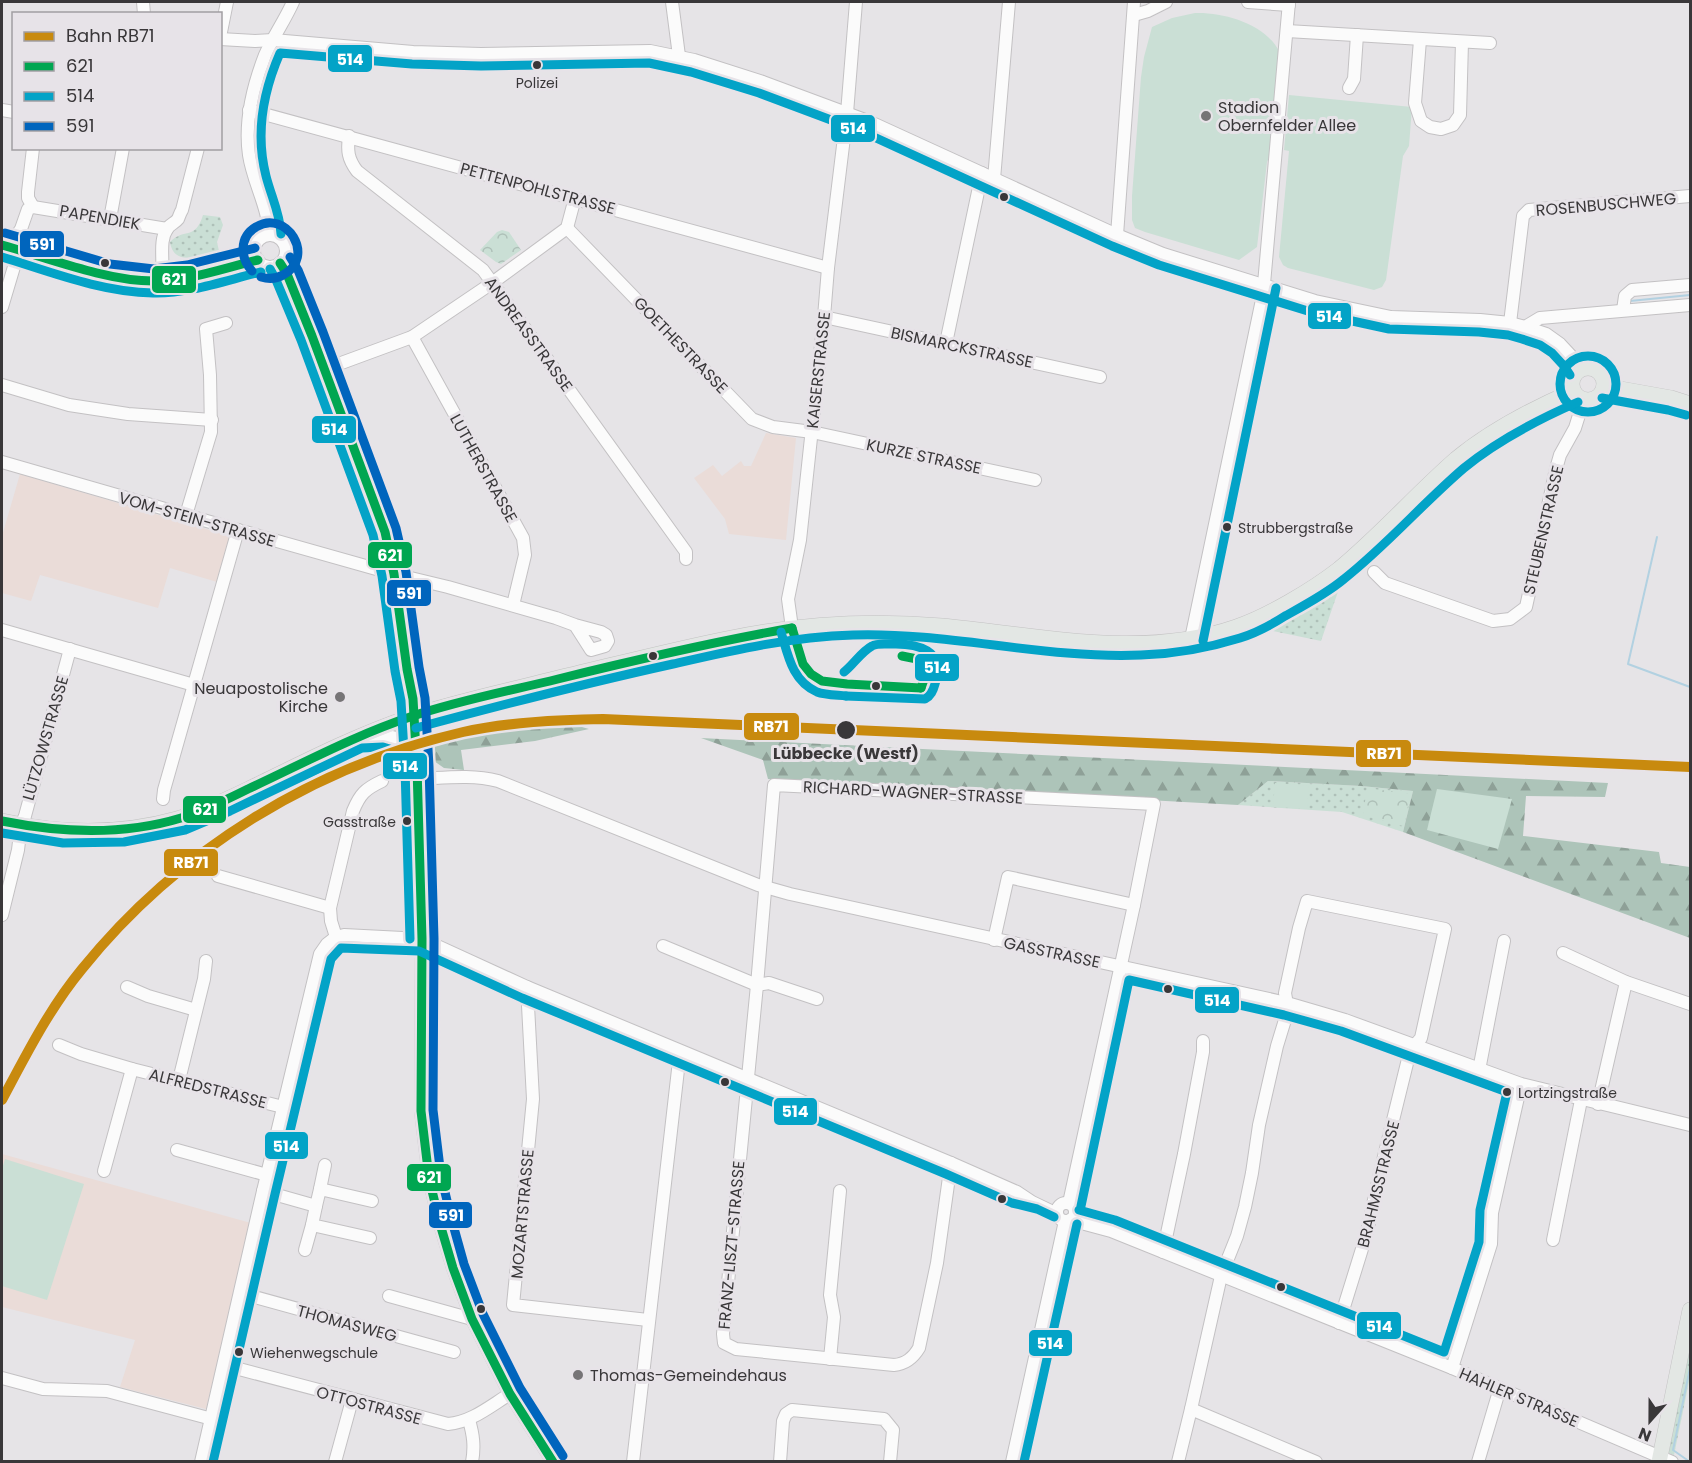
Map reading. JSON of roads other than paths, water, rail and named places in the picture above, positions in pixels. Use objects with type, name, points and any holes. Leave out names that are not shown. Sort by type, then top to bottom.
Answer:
[{"type":"main road","points":[[2,821],[64,831],[95,831],[124,830],[182,818],[359,736],[413,716],[610,665],[731,638],[792,628],[856,623],[901,624],[1122,644],[1191,639],[1238,627],[1297,596],[1338,570],[1452,463],[1482,439],[1525,413],[1578,395],[1593,399],[1597,397],[1603,391],[1604,386],[1599,372],[1590,368],[1580,369],[1573,376],[1572,386],[1578,395]]},
{"type":"main road","points":[[1604,386],[1671,398],[1690,404]]},
{"type":"main road","points":[[1664,1460],[1690,1310]]},
{"type":"street","points":[[222,28],[227,2]]},
{"type":"street","points":[[269,235],[269,223],[254,180],[248,154],[249,110],[265,56],[293,2]]},
{"type":"street","points":[[672,2],[679,56]]},
{"type":"street","name":"KAISERSTRASSE","points":[[792,628],[788,599],[800,540],[828,268],[847,113],[856,2]]},
{"type":"street","points":[[994,179],[1009,2]]},
{"type":"street","points":[[1117,235],[1134,2]]},
{"type":"street","points":[[1134,15],[1166,2]]},
{"type":"street","points":[[1191,639],[1264,286],[1287,31],[1289,3],[1248,2]]},
{"type":"street","points":[[1287,31],[1490,43]]},
{"type":"street","points":[[1349,88],[1354,79],[1357,36]]},
{"type":"street","points":[[222,38],[273,40],[413,52],[481,54],[650,51],[679,56],[763,82],[847,113],[1163,254],[1315,301],[1391,316],[1480,320],[1525,327],[1546,334],[1560,344],[1580,369]]},
{"type":"street","points":[[1420,40],[1415,103],[1421,121],[1430,127],[1441,129],[1453,125],[1460,115],[1462,42]]},
{"type":"street","name":"PETTENPOHLSTRASSE","points":[[249,110],[828,268]]},
{"type":"street","name":"ANDREASSTRASSE","points":[[349,136],[347,150],[349,161],[357,171],[483,270],[686,552],[686,559]]},
{"type":"street","points":[[2,307],[11,242],[21,229],[28,209],[33,207],[28,198],[33,150]]},
{"type":"street","points":[[110,219],[123,150]]},
{"type":"street","points":[[161,276],[162,249],[167,229],[177,220],[182,210],[197,150]]},
{"type":"street","points":[[946,343],[982,173]]},
{"type":"street","name":"ROSENBUSCHWEG","points":[[1510,323],[1524,216],[1529,210],[1690,196]]},
{"type":"street","points":[[325,369],[412,337],[567,228],[575,198]]},
{"type":"street","name":"PAPENDIEK","points":[[33,207],[167,229]]},
{"type":"street","name":"GOETHESTRASSE","points":[[567,228],[752,419],[773,427],[812,432]]},
{"type":"street","points":[[269,235],[280,238],[285,246],[285,255],[280,263],[271,267],[266,266],[256,255],[258,241],[269,235]]},
{"type":"street","points":[[2,245],[11,242],[118,278],[161,276],[256,255]]},
{"type":"street","points":[[280,263],[287,274],[325,369],[385,532],[394,574],[406,669],[413,699],[422,939],[421,1111],[429,1178],[453,1268],[472,1319],[510,1394],[553,1461]]},
{"type":"street","points":[[1623,310],[1625,296],[1632,290],[1690,285]]},
{"type":"street","points":[[1525,327],[1540,318],[1690,305]]},
{"type":"street","name":"BISMARCKSTRASSE","points":[[824,317],[1100,377]]},
{"type":"street","points":[[186,515],[211,432],[206,329],[226,323]]},
{"type":"street","name":"LUTHERSTRASSE","points":[[412,337],[523,538],[525,555],[513,605]]},
{"type":"street","points":[[2,385],[69,405],[128,414],[212,420]]},
{"type":"street","name":"STEUBENSTRASSE","points":[[1374,572],[1385,583],[1494,621],[1510,619],[1526,607],[1556,469],[1560,455],[1575,428],[1578,395]]},
{"type":"street","name":"KURZE STRASSE","points":[[812,432],[1035,480]]},
{"type":"street","name":"VOM-STEIN-STRASSE","points":[[2,462],[394,574],[513,605],[574,625]]},
{"type":"street","points":[[163,799],[238,530]]},
{"type":"street","points":[[2,630],[194,685]]},
{"type":"street","name":"LÜTZOWSTRASSE","points":[[2,915],[18,850],[21,825],[70,650]]},
{"type":"street","points":[[359,736],[384,735],[400,739],[407,747],[417,773]]},
{"type":"street","name":"GASSTRASSE","points":[[417,773],[481,777],[498,781],[765,887],[819,902],[1287,1003],[1345,1020],[1521,1084],[1690,1125]]},
{"type":"street","points":[[336,937],[330,908],[353,811],[358,799],[368,787],[382,781]]},
{"type":"street","name":"RICHARD-WAGNER-STRASSE","points":[[765,887],[774,785],[1154,804],[1134,905]]},
{"type":"street","points":[[218,876],[330,908]]},
{"type":"street","points":[[994,940],[1008,877],[1134,905],[1012,1461]]},
{"type":"street","points":[[747,1079],[765,887]]},
{"type":"street","name":"BRAHMSSTRASSE","points":[[1287,1003],[1285,993],[1307,901],[1445,929],[1421,1038],[1410,1051],[1366,1236],[1339,1323]]},
{"type":"street","points":[[201,1461],[320,954],[336,937],[352,934],[422,939]]},
{"type":"street","name":"HAHLER STRASSE","points":[[422,939],[526,987],[951,1163],[1017,1192],[1032,1202],[1066,1212],[1452,1368],[1664,1460]]},
{"type":"street","points":[[1479,1070],[1504,941]]},
{"type":"street","points":[[663,946],[757,985],[769,983],[817,999]]},
{"type":"street","points":[[1563,953],[1626,982],[1690,1004]]},
{"type":"street","points":[[179,1080],[204,979],[206,961]]},
{"type":"street","points":[[1598,1104],[1626,982]]},
{"type":"street","points":[[127,987],[148,996],[196,1010]]},
{"type":"street","name":"MOZARTSTRASSE","points":[[526,987],[533,1099],[513,1305],[648,1320]]},
{"type":"street","points":[[1178,1461],[1221,1276],[1245,1207],[1259,1125],[1277,1046],[1288,1010],[1287,1003]]},
{"type":"street","points":[[1163,1252],[1184,1154],[1203,1052],[1203,1041]]},
{"type":"street","name":"ALFREDSTRASSE","points":[[58,1045],[81,1054],[283,1107]]},
{"type":"street","points":[[633,1461],[679,1061],[682,1052]]},
{"type":"street","name":"ALFREDSTRASSE","points":[[104,1171],[132,1068]]},
{"type":"street","name":"FRANZ-LISZT-STRASSE","points":[[747,1079],[723,1335],[724,1343],[736,1349],[894,1365],[906,1362],[919,1348],[937,1263],[951,1163]]},
{"type":"street","points":[[1452,1368],[1491,1244],[1492,1213],[1521,1084]]},
{"type":"street","points":[[1553,1240],[1581,1100]]},
{"type":"street","points":[[177,1150],[267,1176]]},
{"type":"street","points":[[304,1251],[325,1165]]},
{"type":"street","points":[[320,1189],[372,1201]]},
{"type":"street","points":[[263,1191],[316,1206]]},
{"type":"street","points":[[830,1359],[834,1317],[830,1295],[840,1191]]},
{"type":"street","points":[[312,1225],[370,1238]]},
{"type":"street","name":"THOMASWEG","points":[[240,1293],[454,1352]]},
{"type":"street","points":[[389,1296],[472,1319]]},
{"type":"street","name":"OTTOSTRASSE","points":[[224,1365],[448,1424],[469,1420],[510,1394]]},
{"type":"street","points":[[2,1378],[43,1389],[107,1391],[212,1419]]},
{"type":"street","points":[[1478,1461],[1500,1389]]},
{"type":"street","points":[[335,1461],[352,1400]]},
{"type":"street","points":[[1191,1409],[1316,1461]]},
{"type":"street","points":[[780,1461],[783,1421],[786,1414],[792,1410],[884,1419],[893,1430],[890,1461]]},
{"type":"street","points":[[469,1420],[475,1449],[472,1461]]},
{"type":"waterway","points":[[1630,301],[1690,295]]},
{"type":"waterway","points":[[1657,537],[1628,664],[1690,687]]},
{"type":"waterway","points":[[1690,1368],[1673,1450],[1690,1462]]},
{"type":"rail line","name":"RB71","points":[[2,1100],[49,1016],[82,969],[120,926],[161,887],[205,851],[253,819],[302,791],[354,767],[408,747],[463,732],[515,724],[603,719],[1690,767]]},
{"type":"place","name":"Polizei","points":[[537,65]]},
{"type":"place","name":"Stadion Obernfelder Allee","points":[[1206,116]]},
{"type":"place","name":"Strubbergstraße","points":[[1227,527]]},
{"type":"place","name":"Neuapostolische Kirche","points":[[340,697]]},
{"type":"place","name":"Lübbecke (Westf)","points":[[846,730]]},
{"type":"place","name":"Gasstraße","points":[[407,821]]},
{"type":"place","name":"Lortzingstraße","points":[[1507,1092]]},
{"type":"place","name":"Wiehenwegschule","points":[[239,1352]]},
{"type":"place","name":"Thomas-Gemeindehaus","points":[[578,1375]]}]
